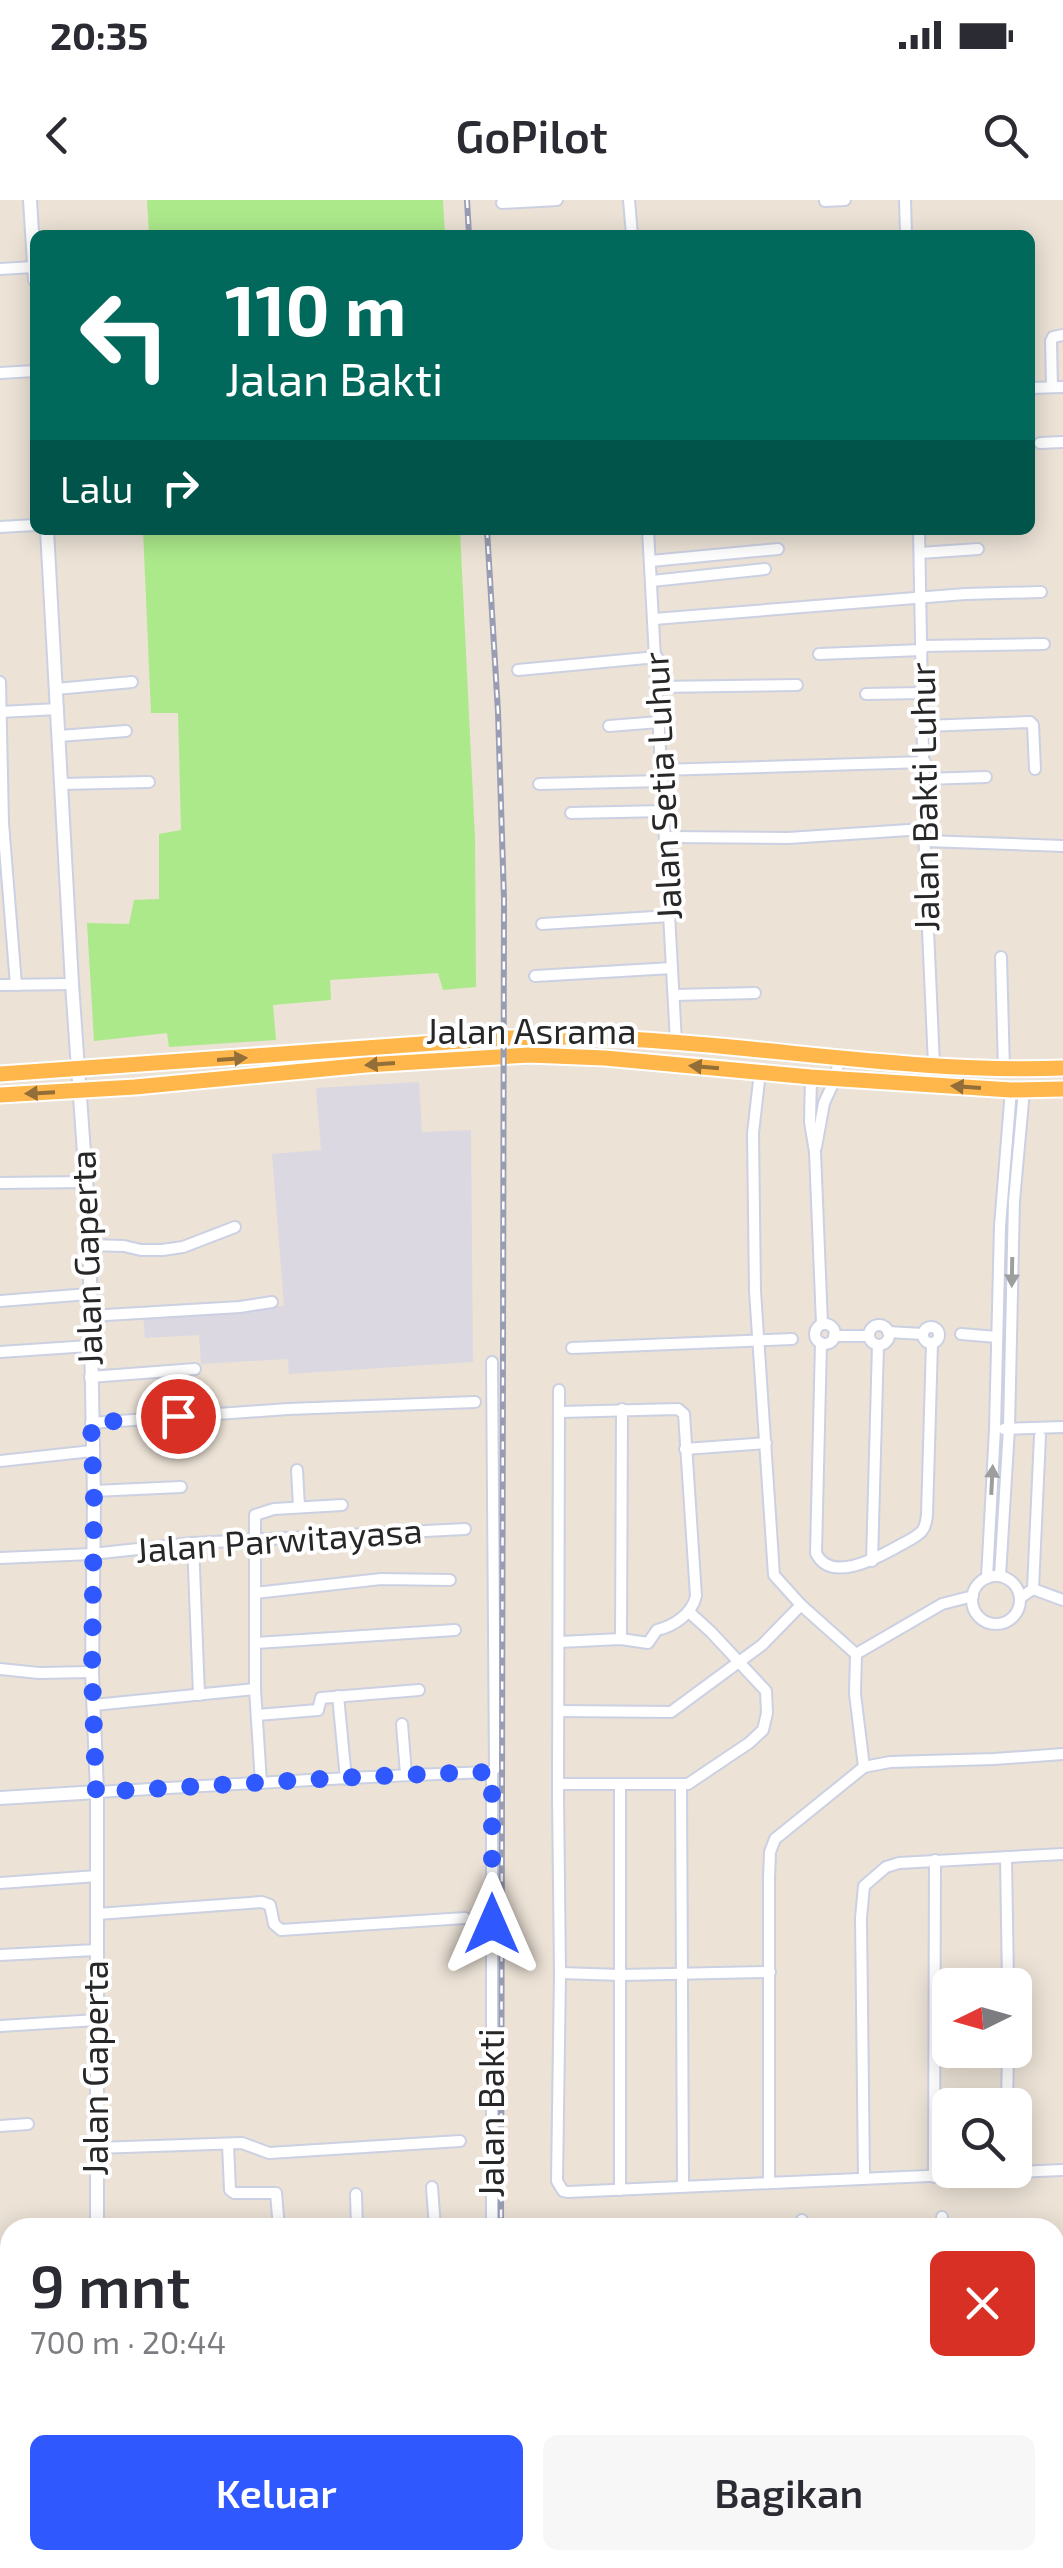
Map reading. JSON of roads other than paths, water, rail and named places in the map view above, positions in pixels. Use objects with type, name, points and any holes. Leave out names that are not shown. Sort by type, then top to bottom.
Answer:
[{"type":"highway","name":"Jalan Asrama","points":[[0,1074],[554,1036],[676,1042],[1004,1070],[1063,1068]]},
{"type":"highway","name":"Jalan Asrama","points":[[0,1095],[528,1054],[811,1077],[1063,1090]]},
{"type":"street","points":[[30,200],[32,230]]},
{"type":"street","points":[[502,203],[557,200]]},
{"type":"street","points":[[630,200],[632,230]]},
{"type":"street","points":[[825,201],[845,200]]},
{"type":"street","points":[[904,200],[906,230]]},
{"type":"street","points":[[0,269],[30,267]]},
{"type":"street","points":[[1058,387],[1051,341],[1063,334]]},
{"type":"street","points":[[0,373],[30,371]]},
{"type":"street","points":[[1040,443],[1063,442]]},
{"type":"street","points":[[0,528],[30,525]]},
{"type":"street","name":"Jalan Gaperta","points":[[47,535],[90,1235],[97,2218]]},
{"type":"street","name":"Jalan Setia Luhur","points":[[648,535],[676,1042]]},
{"type":"street","name":"Jalan Bakti Luhur","points":[[919,535],[934,1064]]},
{"type":"street","points":[[920,553],[978,548]]},
{"type":"street","points":[[651,561],[778,549]]},
{"type":"street","points":[[652,580],[765,569]]},
{"type":"street","points":[[654,619],[965,594],[1041,592]]},
{"type":"street","points":[[819,654],[1044,644]]},
{"type":"street","points":[[518,670],[657,657]]},
{"type":"street","points":[[0,682],[3,823],[16,985]]},
{"type":"street","points":[[56,689],[132,682]]},
{"type":"street","points":[[657,686],[797,685]]},
{"type":"street","points":[[866,694],[922,693]]},
{"type":"street","points":[[1,712],[58,709]]},
{"type":"street","points":[[609,726],[659,722]]},
{"type":"street","points":[[924,726],[1030,722],[1035,769]]},
{"type":"street","points":[[59,736],[126,731]]},
{"type":"street","points":[[539,784],[924,762]]},
{"type":"street","points":[[924,779],[986,777]]},
{"type":"street","points":[[62,784],[150,782]]},
{"type":"street","points":[[571,814],[664,812]]},
{"type":"street","points":[[666,837],[925,835],[1063,846]]},
{"type":"street","points":[[542,924],[670,916]]},
{"type":"street","points":[[1000,957],[1004,1070]]},
{"type":"street","points":[[535,976],[672,968]]},
{"type":"street","points":[[0,985],[72,984]]},
{"type":"street","points":[[674,995],[755,993]]},
{"type":"street","points":[[815,1152],[838,1056]]},
{"type":"street","points":[[760,1072],[755,1118],[755,1291],[774,1575],[856,1654],[864,1767]]},
{"type":"street","points":[[811,1077],[810,1122],[815,1152],[822,1324],[815,1331],[822,1343],[834,1336]]},
{"type":"street","points":[[986,1578],[998,1336],[1018,1090]]},
{"type":"street","points":[[810,1102],[824,1103]]},
{"type":"street","points":[[0,1183],[88,1182]]},
{"type":"street","points":[[1000,1576],[1008,1428],[1008,1199]]},
{"type":"street","points":[[90,1235],[141,1250],[162,1250],[234,1228]]},
{"type":"street","points":[[0,1300],[89,1294]]},
{"type":"street","points":[[89,1316],[272,1302]]},
{"type":"street","points":[[822,1324],[831,1326],[834,1336]]},
{"type":"street","points":[[877,1325],[888,1332],[888,1338],[878,1345],[868,1336],[877,1325]]},
{"type":"street","points":[[822,1343],[816,1553],[821,1562],[830,1566],[858,1566],[921,1532],[926,1522],[932,1343],[924,1340],[922,1334],[888,1332]]},
{"type":"street","points":[[961,1334],[998,1336]]},
{"type":"street","points":[[834,1336],[868,1336]]},
{"type":"street","points":[[572,1348],[792,1339]]},
{"type":"street","points":[[872,1561],[878,1345]]},
{"type":"street","points":[[0,1352],[89,1346]]},
{"type":"street","name":"Jalan Bakti","points":[[492,1362],[492,2218]]},
{"type":"street","points":[[90,1376],[195,1369]]},
{"type":"street","points":[[559,1390],[557,2181],[564,2192],[932,2177]]},
{"type":"street","points":[[91,1423],[288,1409],[475,1402]]},
{"type":"street","points":[[621,1640],[622,1409]]},
{"type":"street","points":[[559,1642],[621,1640],[648,1644],[657,1630],[669,1628],[694,1606],[696,1596],[684,1417],[678,1409],[560,1412]]},
{"type":"street","points":[[995,1429],[1063,1427]]},
{"type":"street","points":[[1033,1589],[1040,1436]]},
{"type":"street","points":[[685,1449],[766,1444]]},
{"type":"street","points":[[0,1461],[92,1452]]},
{"type":"street","points":[[297,1470],[300,1508]]},
{"type":"street","points":[[93,1492],[181,1487]]},
{"type":"street","points":[[261,1783],[256,1689],[256,1513],[342,1505]]},
{"type":"street","name":"Jalan Parwitayasa","points":[[0,1558],[92,1554],[193,1543],[465,1530]]},
{"type":"street","points":[[193,1543],[199,1695]]},
{"type":"street","points":[[1000,1576],[1014,1584],[1020,1598],[1010,1619],[995,1624],[980,1618],[973,1596],[975,1588],[986,1578],[1000,1576]]},
{"type":"street","points":[[256,1592],[381,1579],[450,1580]]},
{"type":"street","points":[[1020,1598],[1033,1589]]},
{"type":"street","points":[[1033,1589],[1063,1600]]},
{"type":"street","points":[[856,1654],[942,1604],[973,1596]]},
{"type":"street","points":[[559,1710],[671,1712],[762,1645],[801,1605]]},
{"type":"street","points":[[558,1784],[682,1785],[763,1730],[766,1691],[688,1612]]},
{"type":"street","points":[[256,1643],[455,1630]]},
{"type":"street","points":[[0,1668],[92,1672]]},
{"type":"street","points":[[94,1705],[256,1689]]},
{"type":"street","points":[[257,1715],[318,1710],[320,1698],[420,1690]]},
{"type":"street","points":[[338,1696],[346,1780]]},
{"type":"street","points":[[402,1724],[406,1774]]},
{"type":"street","points":[[769,2182],[772,1845],[782,1831],[864,1767],[890,1762],[1063,1754]]},
{"type":"street","points":[[0,1798],[492,1772]]},
{"type":"street","points":[[620,1784],[620,2190]]},
{"type":"street","points":[[682,1785],[684,2186]]},
{"type":"street","points":[[864,2179],[864,1886],[886,1866],[1063,1854]]},
{"type":"street","points":[[1006,1857],[1008,1968]]},
{"type":"street","points":[[935,2088],[936,1860]]},
{"type":"street","points":[[0,1883],[96,1876]]},
{"type":"street","points":[[97,1914],[265,1902],[270,1906],[275,1926],[281,1930],[466,1918]]},
{"type":"street","points":[[0,1954],[96,1950]]},
{"type":"street","points":[[560,1973],[770,1972]]},
{"type":"street","points":[[0,2026],[97,2020]]},
{"type":"street","points":[[0,2126],[28,2124]]},
{"type":"street","points":[[96,2148],[246,2143],[268,2152],[460,2141]]},
{"type":"street","points":[[228,2144],[230,2190],[276,2193],[278,2218]]},
{"type":"street","points":[[1032,2171],[1063,2170]]},
{"type":"street","points":[[432,2187],[434,2218]]},
{"type":"street","points":[[356,2194],[357,2218]]},
{"type":"railway","points":[[467,200],[469,230]]},
{"type":"railway","points":[[487,535],[504,899],[501,2218]]}]
